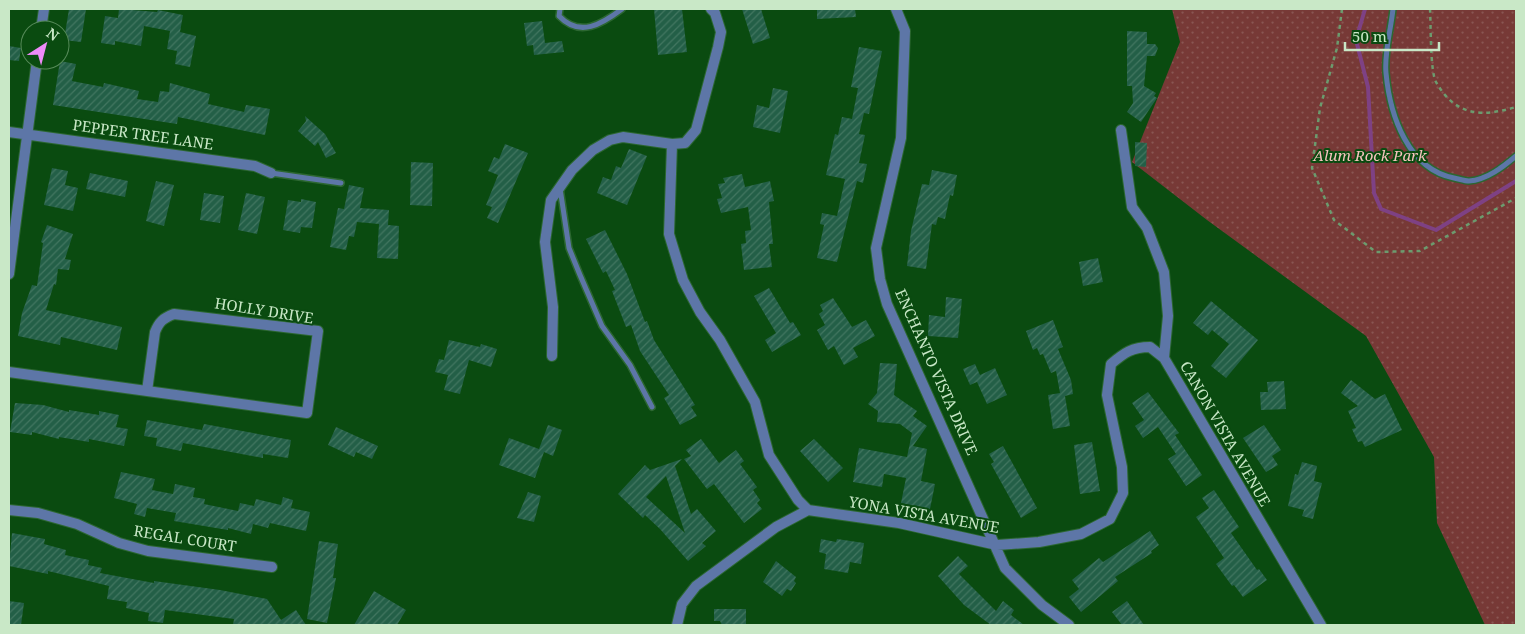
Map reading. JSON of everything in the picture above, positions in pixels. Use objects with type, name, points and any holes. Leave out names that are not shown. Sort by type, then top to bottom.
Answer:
[{"type":"street","points":[[552,356],[553,306],[545,242],[551,200],[572,170],[593,150],[610,140],[623,137],[672,144],[685,143],[696,130],[710,84],[721,32],[715,13],[711,9]]},
{"type":"street","name":"ENCHANTO VISTA DRIVE","points":[[896,9],[905,32],[901,138],[876,248],[880,279],[887,304],[997,545],[1005,568],[1042,605],[1069,625]]},
{"type":"street","points":[[9,274],[35,70]]},
{"type":"street","name":"CANON VISTA AVENUE","points":[[1121,130],[1132,207],[1147,228],[1164,272],[1168,316],[1164,358],[1321,625]]},
{"type":"street","name":"PEPPER TREE LANE","points":[[9,132],[255,166],[272,173]]},
{"type":"street","points":[[672,144],[669,234],[683,280],[700,312],[720,340],[755,402],[769,455],[798,500],[808,510],[776,527],[696,586],[682,604],[676,625]]},
{"type":"street","name":"HOLLY DRIVE","points":[[9,372],[147,391],[307,413],[318,331],[184,314],[165,317],[158,323],[155,332],[147,391]]},
{"type":"street","name":"YONA VISTA AVENUE","points":[[808,510],[899,523],[997,545],[1040,542],[1081,534],[1110,519],[1123,493],[1122,467],[1107,395],[1111,364],[1127,351],[1136,347],[1150,347],[1164,358]]},
{"type":"street","name":"REGAL COURT","points":[[9,510],[38,513],[77,524],[119,543],[148,551],[272,567]]},
{"type":"lane","points":[[560,9],[559,16],[568,25],[583,28],[605,22],[622,9]]},
{"type":"lane","points":[[1394,9],[1386,72],[1387,80],[1392,105],[1405,141],[1423,164],[1446,176],[1470,181],[1498,170],[1516,156]]},
{"type":"lane","points":[[272,173],[342,183]]},
{"type":"lane","points":[[560,188],[569,248],[580,275],[602,326],[630,365],[652,407]]},
{"type":"path","points":[[1342,9],[1337,48],[1320,108],[1312,168],[1334,220],[1376,252],[1420,250],[1516,198]]},
{"type":"path","points":[[1430,9],[1436,81],[1455,104],[1476,115],[1516,107]]},
{"type":"green space","name":"Alum Rock Park","points":[[1172,9],[1516,9],[1516,625],[1485,625],[1437,523],[1434,457],[1366,336],[1207,220],[1132,162],[1180,42]]},
{"type":"building","points":[[69,9],[86,9],[81,42],[70,41],[70,20],[67,20]]},
{"type":"building","points":[[119,9],[157,12],[158,10],[183,15],[180,32],[196,36],[190,67],[175,64],[177,51],[167,49],[170,31],[144,26],[141,46],[115,41],[115,45],[101,43],[105,16],[118,18]]},
{"type":"building","points":[[654,9],[682,9],[687,52],[658,55]]},
{"type":"building","points":[[742,9],[761,9],[770,38],[753,44]]},
{"type":"building","points":[[817,9],[855,9],[856,17],[817,19]]},
{"type":"building","points":[[542,21],[545,43],[562,41],[564,52],[534,55],[533,45],[527,46],[524,23]]},
{"type":"building","points":[[1127,31],[1147,32],[1147,44],[1155,44],[1158,48],[1155,56],[1147,56],[1144,86],[1156,93],[1154,96],[1157,98],[1141,122],[1127,112],[1133,103],[1132,86],[1127,86]]},
{"type":"building","points":[[9,46],[20,48],[19,61],[9,60]]},
{"type":"building","points":[[859,47],[882,51],[869,114],[864,113],[859,134],[865,135],[859,163],[867,164],[863,183],[857,181],[837,262],[817,258],[824,225],[820,224],[822,213],[837,216],[845,179],[826,175],[835,134],[838,135],[842,117],[852,119],[858,88],[851,87]]},
{"type":"building","points":[[70,63],[76,64],[72,81],[103,87],[104,83],[139,91],[137,99],[158,102],[160,91],[169,92],[170,83],[210,94],[208,104],[244,112],[246,105],[270,109],[265,135],[178,117],[177,124],[53,105],[59,70],[70,70]]},
{"type":"building","points":[[773,88],[788,91],[780,133],[753,127],[757,105],[769,108]]},
{"type":"building","points":[[305,116],[325,134],[336,153],[326,158],[318,142],[315,146],[298,131],[306,121]]},
{"type":"building","points":[[1135,142],[1147,143],[1146,167],[1135,166]]},
{"type":"building","points":[[505,144],[528,153],[498,223],[487,218],[492,207],[486,205],[498,175],[488,171],[494,157],[499,159]]},
{"type":"building","points":[[629,149],[647,156],[627,205],[597,193],[603,177],[611,180],[616,166],[621,168]]},
{"type":"building","points":[[411,162],[433,163],[432,206],[410,205]]},
{"type":"building","points":[[52,168],[68,171],[65,185],[78,188],[73,211],[44,205]]},
{"type":"building","points":[[932,170],[957,175],[953,196],[950,195],[945,219],[938,217],[936,225],[932,224],[926,269],[907,266],[911,231],[922,184],[929,185]]},
{"type":"building","points":[[90,173],[128,181],[125,197],[86,189]]},
{"type":"building","points":[[742,174],[745,187],[770,181],[774,201],[769,202],[773,244],[769,244],[772,267],[744,270],[741,244],[746,243],[745,231],[751,230],[748,207],[721,213],[717,199],[722,198],[718,184],[725,183],[723,178]]},
{"type":"building","points":[[156,181],[174,185],[164,226],[146,221]]},
{"type":"building","points":[[349,185],[364,188],[360,208],[389,210],[388,225],[399,226],[398,259],[377,258],[379,224],[357,222],[354,237],[349,236],[346,250],[330,247],[338,208],[344,209]]},
{"type":"building","points":[[204,193],[224,196],[220,223],[200,220]]},
{"type":"building","points":[[246,193],[265,197],[257,234],[238,230]]},
{"type":"building","points":[[301,199],[316,202],[312,228],[301,227],[300,233],[283,230],[288,200],[301,202]]},
{"type":"building","points":[[47,225],[73,234],[65,259],[71,260],[69,270],[58,269],[56,285],[54,284],[46,310],[122,327],[117,350],[61,337],[60,345],[18,336],[22,313],[32,285],[37,286],[43,243],[41,242]]},
{"type":"building","points":[[605,230],[627,274],[645,322],[647,321],[654,340],[695,405],[691,407],[697,416],[680,425],[664,398],[669,395],[640,351],[631,325],[626,327],[612,291],[615,290],[606,271],[603,273],[586,239]]},
{"type":"building","points":[[1098,258],[1103,282],[1083,286],[1079,262]]},
{"type":"building","points":[[769,288],[790,323],[793,322],[801,335],[772,352],[765,340],[776,333],[754,296]]},
{"type":"building","points":[[946,297],[962,299],[958,338],[928,336],[929,315],[945,317]]},
{"type":"building","points":[[833,298],[852,327],[866,320],[875,336],[853,348],[858,357],[844,365],[834,346],[828,350],[817,330],[825,325],[819,314],[823,311],[820,305]]},
{"type":"building","points":[[1211,301],[1258,340],[1226,378],[1211,366],[1229,344],[1212,330],[1208,335],[1193,323]]},
{"type":"building","points":[[1053,320],[1063,347],[1058,349],[1071,380],[1073,394],[1065,396],[1070,426],[1053,429],[1048,395],[1060,393],[1056,371],[1051,373],[1043,354],[1040,355],[1037,348],[1033,350],[1026,331]]},
{"type":"building","points":[[449,340],[480,347],[481,344],[497,349],[491,367],[469,360],[460,394],[444,390],[448,375],[435,372],[439,359],[444,360]]},
{"type":"building","points":[[880,363],[897,364],[894,395],[917,411],[913,416],[927,426],[913,446],[927,449],[921,481],[935,484],[930,509],[901,503],[906,478],[884,474],[882,487],[853,482],[859,448],[907,457],[912,433],[900,424],[877,422],[878,411],[868,404],[877,393]]},
{"type":"building","points":[[975,364],[980,375],[995,368],[1007,395],[987,404],[977,382],[970,385],[963,369]]},
{"type":"building","points":[[1351,380],[1375,399],[1385,394],[1402,430],[1365,447],[1362,441],[1358,442],[1352,429],[1356,428],[1348,411],[1358,406],[1341,393]]},
{"type":"building","points":[[1284,381],[1286,409],[1261,410],[1260,392],[1268,392],[1267,382]]},
{"type":"building","points":[[1148,392],[1179,433],[1175,435],[1202,475],[1186,486],[1168,459],[1176,454],[1158,427],[1143,438],[1135,426],[1144,420],[1132,403]]},
{"type":"building","points":[[15,403],[43,405],[69,412],[69,410],[99,415],[99,411],[119,415],[116,427],[128,429],[124,446],[89,439],[89,442],[59,437],[59,439],[32,432],[32,435],[10,432]]},
{"type":"building","points":[[147,420],[202,430],[204,424],[291,440],[288,458],[263,454],[263,458],[183,443],[181,451],[156,446],[157,438],[144,436]]},
{"type":"building","points":[[548,425],[562,430],[553,456],[544,452],[535,478],[499,465],[509,438],[539,449]]},
{"type":"building","points":[[1264,425],[1281,450],[1272,456],[1278,465],[1266,472],[1243,438]]},
{"type":"building","points":[[336,427],[378,446],[372,459],[356,452],[354,457],[328,445]]},
{"type":"building","points":[[701,439],[719,463],[736,450],[744,461],[740,464],[757,487],[753,490],[760,500],[757,503],[762,509],[744,523],[714,484],[707,489],[684,459],[691,456],[686,450]]},
{"type":"building","points":[[814,439],[843,468],[828,482],[800,451]]},
{"type":"building","points":[[1092,442],[1100,491],[1080,494],[1074,445]]},
{"type":"building","points":[[1003,446],[1037,508],[1021,518],[991,464],[994,462],[989,454]]},
{"type":"building","points":[[682,459],[675,466],[691,514],[697,509],[716,531],[702,543],[706,546],[688,561],[660,529],[645,515],[643,518],[618,494],[645,465],[650,470]],"holes":[[[666,476],[685,533],[646,497]]]},
{"type":"building","points":[[1302,462],[1317,466],[1314,481],[1322,483],[1313,519],[1302,516],[1304,510],[1288,506],[1295,474],[1298,475]]},
{"type":"building","points":[[121,472],[155,479],[152,490],[173,494],[175,484],[195,488],[193,497],[205,499],[204,504],[238,511],[240,503],[254,506],[256,499],[281,505],[283,497],[293,500],[291,508],[310,512],[306,531],[270,523],[268,528],[253,524],[251,534],[228,528],[228,530],[174,521],[176,513],[147,508],[145,517],[134,514],[137,504],[114,498]]},
{"type":"building","points":[[1214,490],[1239,527],[1231,533],[1257,570],[1259,569],[1267,580],[1243,597],[1234,585],[1232,586],[1216,564],[1224,558],[1196,517],[1209,508],[1202,498]]},
{"type":"building","points":[[528,492],[541,496],[534,522],[517,518]]},
{"type":"building","points":[[1150,531],[1159,545],[1151,551],[1152,553],[1115,577],[1118,581],[1081,612],[1069,597],[1079,589],[1072,580],[1099,558],[1103,562]]},
{"type":"building","points":[[12,533],[45,539],[44,544],[66,550],[65,555],[89,560],[88,565],[102,568],[100,573],[154,583],[154,581],[220,590],[267,599],[281,620],[296,610],[306,625],[233,625],[234,619],[165,610],[163,623],[148,621],[149,613],[126,608],[127,602],[107,599],[109,586],[48,571],[48,574],[9,566]]},
{"type":"building","points":[[821,539],[836,542],[837,539],[864,543],[861,564],[850,562],[848,573],[824,569],[826,554],[819,552]]},
{"type":"building","points":[[319,541],[338,544],[333,578],[336,578],[327,623],[307,619]]},
{"type":"building","points":[[958,556],[968,566],[959,574],[996,611],[1003,601],[1014,610],[1011,615],[1024,625],[991,625],[964,605],[938,576]]},
{"type":"building","points":[[776,561],[796,577],[794,581],[796,583],[791,591],[787,589],[782,596],[763,582]]},
{"type":"building","points":[[374,591],[406,610],[397,625],[354,625]]},
{"type":"building","points":[[9,601],[24,603],[21,625],[9,625]]},
{"type":"building","points":[[1127,601],[1144,625],[1122,625],[1112,612]]},
{"type":"building","points":[[714,609],[746,609],[746,625],[722,625],[720,621],[714,621]]},
{"type":"waterway","points":[[1365,9],[1356,40],[1368,87],[1374,193],[1381,209],[1436,230],[1516,181]]}]
